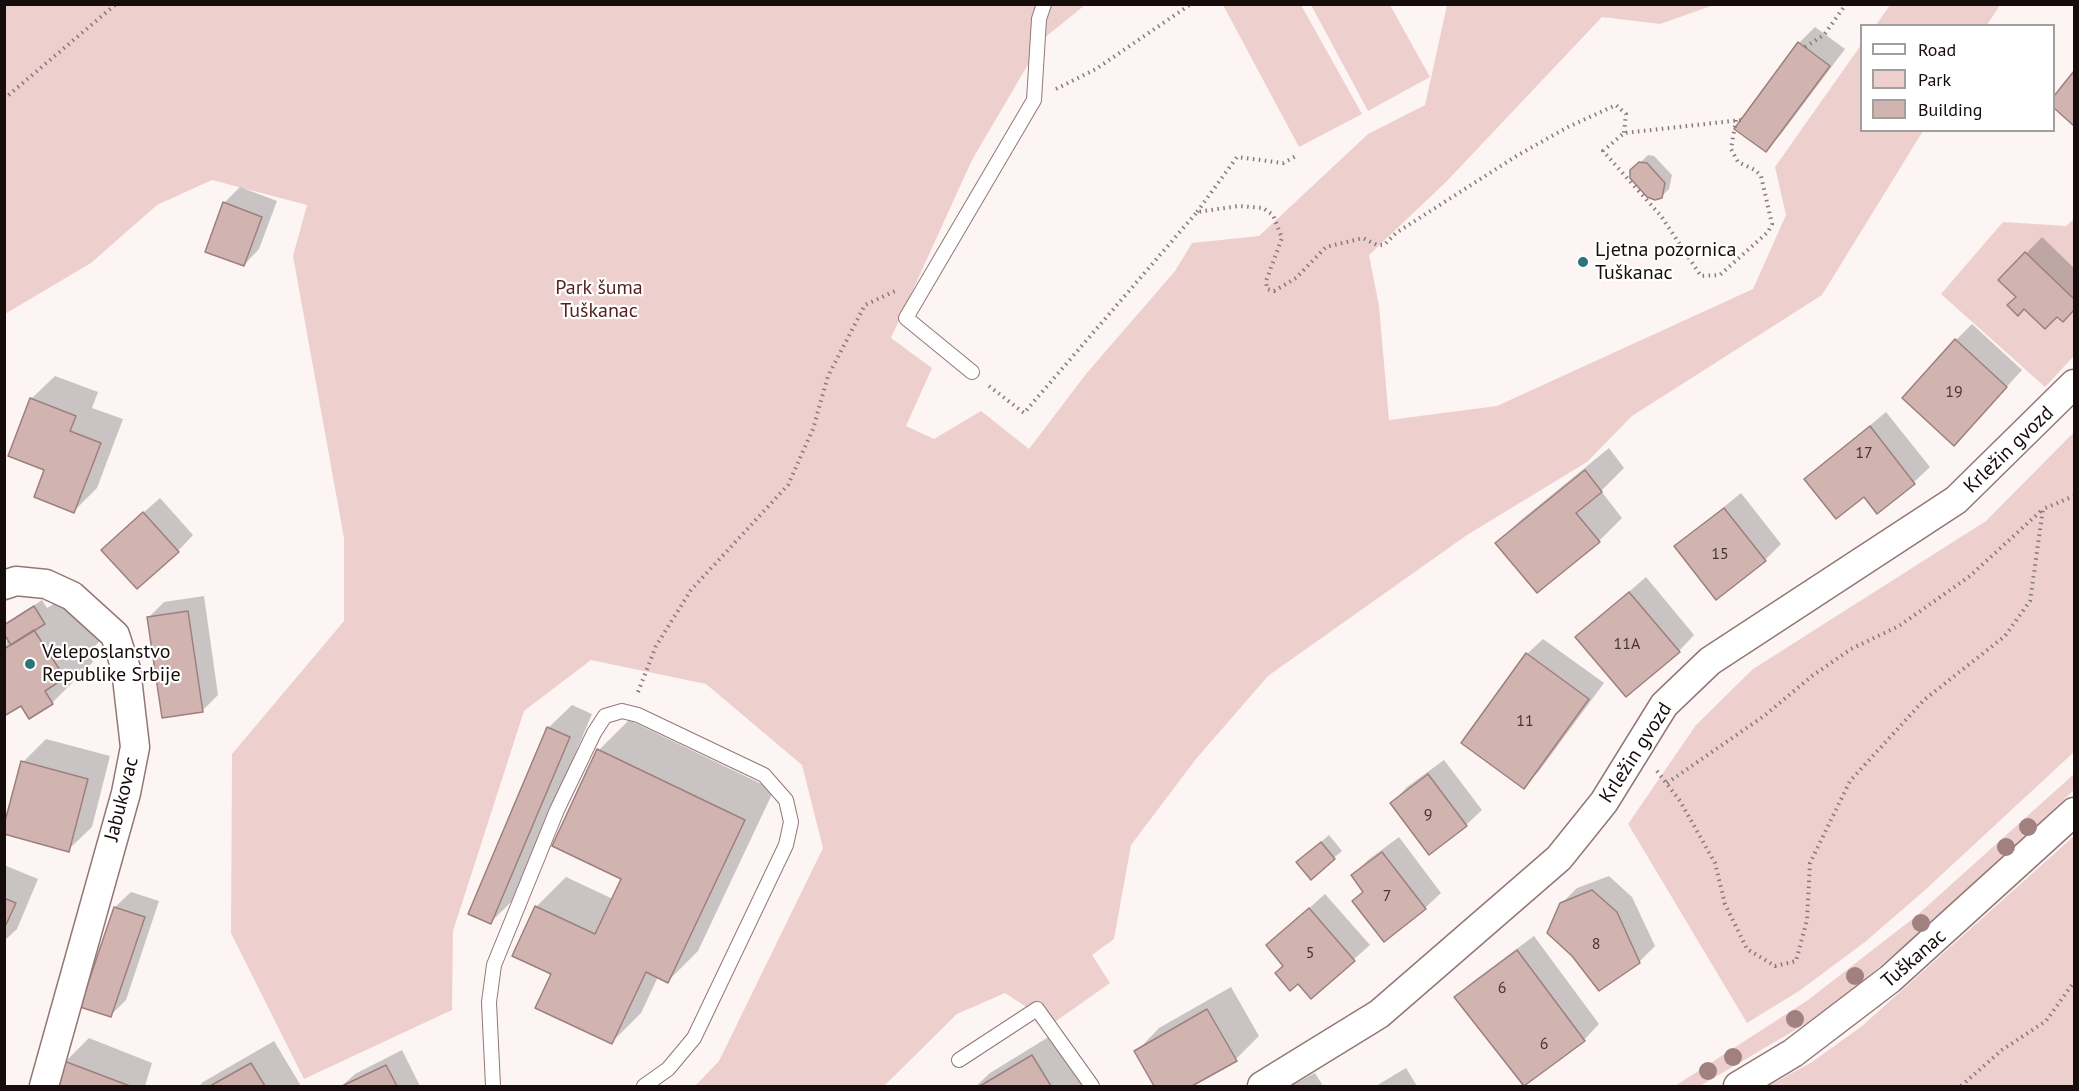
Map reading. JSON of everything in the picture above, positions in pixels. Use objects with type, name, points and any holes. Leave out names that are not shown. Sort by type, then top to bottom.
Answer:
[{"type":"street","name":"Krležin gvozd","points":[[1262,1086],[1379,1014],[1559,858],[1604,802],[1664,705],[1710,661],[1956,500],[2074,384]]},
{"type":"street","name":"Jabukovac","points":[[4,585],[16,581],[46,584],[72,596],[115,635],[126,669],[135,747],[126,793],[44,1086]]},
{"type":"street","name":"Tuškanac","points":[[1738,1086],[1793,1053],[1890,980],[1972,908],[2074,812]]},
{"type":"lane","points":[[972,372],[906,318],[1034,100],[1039,19],[1044,4]]},
{"type":"lane","points":[[493,1086],[489,1002],[494,965],[557,810],[594,733],[605,716],[622,711],[638,716],[764,775],[786,800],[791,822],[786,845],[694,1038],[669,1069],[644,1086]]},
{"type":"lane","points":[[959,1060],[1037,1009],[1092,1086]]},
{"type":"path","points":[[4,99],[116,4]]},
{"type":"path","points":[[1034,100],[1096,69],[1191,4]]},
{"type":"path","points":[[1805,47],[1824,35],[1846,4]]},
{"type":"path","points":[[1197,212],[1239,206],[1263,208],[1273,215],[1282,238],[1266,281],[1267,289],[1274,291],[1296,278],[1326,247],[1362,238],[1377,245],[1384,245],[1396,233],[1518,155],[1568,127],[1616,105],[1626,114],[1624,133],[1603,151],[1661,216],[1701,276],[1720,275],[1773,224],[1761,176],[1755,170],[1738,162],[1731,149],[1738,120],[1624,133]]},
{"type":"path","points":[[972,372],[1024,413],[1197,212],[1237,157],[1283,163],[1298,155]]},
{"type":"path","points":[[622,711],[642,687],[656,645],[691,591],[788,485],[813,429],[828,376],[866,305],[931,274]]},
{"type":"path","points":[[1667,783],[1764,716],[1851,649],[1899,626],[1970,576],[2043,508],[2074,496]]},
{"type":"path","points":[[1636,748],[1680,801],[1715,863],[1725,904],[1747,949],[1775,966],[1796,961],[1807,920],[1810,864],[1850,781],[1924,700],[2005,636],[2030,601],[2043,508]]},
{"type":"path","points":[[1961,1086],[2002,1050],[2046,1021],[2074,982]]},
{"type":"green space","points":[[1890,4],[2000,5],[1988,24],[1877,24]]},
{"type":"green space","name":"Park šuma Tuškanac","points":[[4,5],[1085,5],[1043,39],[972,160],[891,338],[932,368],[906,426],[934,439],[981,411],[1029,449],[1086,374],[1175,271],[1192,243],[1259,236],[1368,134],[1425,105],[1447,5],[1714,5],[1660,24],[1602,17],[1446,182],[1369,255],[1379,306],[1389,420],[1497,406],[1753,289],[1786,215],[1775,167],[1860,46],[1860,132],[1922,132],[1822,295],[1632,416],[1587,462],[1467,535],[1268,676],[1196,759],[1131,845],[1114,939],[1092,955],[1110,983],[1052,1024],[1005,993],[957,1014],[884,1086],[695,1086],[719,1061],[823,848],[802,765],[706,684],[591,660],[524,711],[453,931],[452,1010],[304,1079],[231,933],[232,754],[344,621],[344,538],[293,256],[307,205],[212,180],[157,205],[91,263],[5,314]]},
{"type":"green space","points":[[1223,5],[1301,5],[1362,114],[1299,147]]},
{"type":"green space","points":[[1311,5],[1390,5],[1430,77],[1368,111]]},
{"type":"green space","points":[[2074,219],[2074,356],[2045,387],[1941,294],[2003,222],[2066,226]]},
{"type":"green space","points":[[2074,432],[2074,752],[1924,891],[1865,942],[1799,991],[1747,1023],[1628,824],[1696,725],[1753,669],[1986,521]]},
{"type":"green space","points":[[2074,774],[2074,790],[1943,913],[1859,984],[1807,1023],[1700,1086],[1675,1086],[1808,1000],[1915,917]]},
{"type":"green space","points":[[2074,836],[2074,1086],[1768,1086],[1812,1062],[1862,1026]]},
{"type":"building","points":[[1798,42],[1830,66],[1766,152],[1734,129]]},
{"type":"building","points":[[2074,71],[2074,126],[2055,109],[2055,95]]},
{"type":"building","points":[[1639,162],[1647,163],[1665,183],[1662,198],[1655,200],[1647,197],[1630,178],[1630,170]]},
{"type":"building","points":[[223,202],[262,217],[244,266],[205,252]]},
{"type":"building","points":[[2025,252],[2074,299],[2074,310],[2063,322],[2057,317],[2045,329],[2024,309],[2018,316],[2007,305],[2016,297],[1998,280]]},
{"type":"building","points":[[1955,339],[2007,387],[1954,446],[1902,398]]},
{"type":"building","points":[[30,398],[76,416],[70,431],[101,443],[74,513],[34,497],[44,470],[8,456]]},
{"type":"building","points":[[1870,426],[1915,484],[1877,514],[1864,497],[1836,519],[1804,479]]},
{"type":"building","points":[[1585,470],[1602,492],[1576,513],[1600,542],[1537,593],[1495,543]]},
{"type":"building","points":[[1724,508],[1766,561],[1716,600],[1674,546]]},
{"type":"building","points":[[143,512],[179,552],[137,589],[101,550]]},
{"type":"building","points":[[1629,592],[1680,652],[1626,697],[1575,637]]},
{"type":"building","points":[[34,606],[45,624],[11,645],[4,634],[4,625]]},
{"type":"building","points":[[188,611],[203,712],[162,718],[147,617]]},
{"type":"building","name":"Veleposlanstvo Republike Srbije","points":[[34,630],[65,678],[45,691],[53,704],[29,719],[21,706],[4,716],[4,649]]},
{"type":"building","points":[[1526,653],[1589,699],[1524,789],[1461,743]]},
{"type":"building","points":[[547,727],[570,737],[491,924],[468,914]]},
{"type":"building","points":[[597,749],[745,820],[668,983],[646,972],[612,1044],[535,1008],[551,974],[512,956],[535,906],[595,934],[621,879],[552,846]]},
{"type":"building","points":[[21,761],[88,779],[69,852],[4,834],[4,825]]},
{"type":"building","points":[[1428,774],[1467,826],[1429,855],[1390,803]]},
{"type":"building","points":[[1321,842],[1335,859],[1311,880],[1296,862]]},
{"type":"building","points":[[1382,852],[1426,909],[1384,942],[1352,901],[1363,892],[1351,875]]},
{"type":"building","points":[[1592,890],[1617,912],[1640,963],[1599,991],[1572,956],[1547,933],[1560,903]]},
{"type":"building","points":[[4,898],[16,903],[4,929]]},
{"type":"building","points":[[114,907],[145,917],[111,1017],[80,1007]]},
{"type":"building","points":[[1309,908],[1355,961],[1311,999],[1298,984],[1290,991],[1275,973],[1283,966],[1266,945]]},
{"type":"building","points":[[1517,950],[1585,1041],[1524,1086],[1454,997]]},
{"type":"building","points":[[1207,1009],[1237,1061],[1192,1086],[1154,1086],[1134,1051]]},
{"type":"building","points":[[1032,1055],[1051,1086],[980,1086]]},
{"type":"building","points":[[64,1061],[130,1086],[56,1086]]},
{"type":"building","points":[[251,1063],[265,1086],[210,1086]]},
{"type":"building","points":[[386,1065],[397,1086],[342,1086]]},
{"type":"place","name":"Ljetna pozornica Tuškanac","points":[[1583,262]]},
{"type":"place","name":"Veleposlanstvo Republike Srbije","points":[[30,664]]}]
